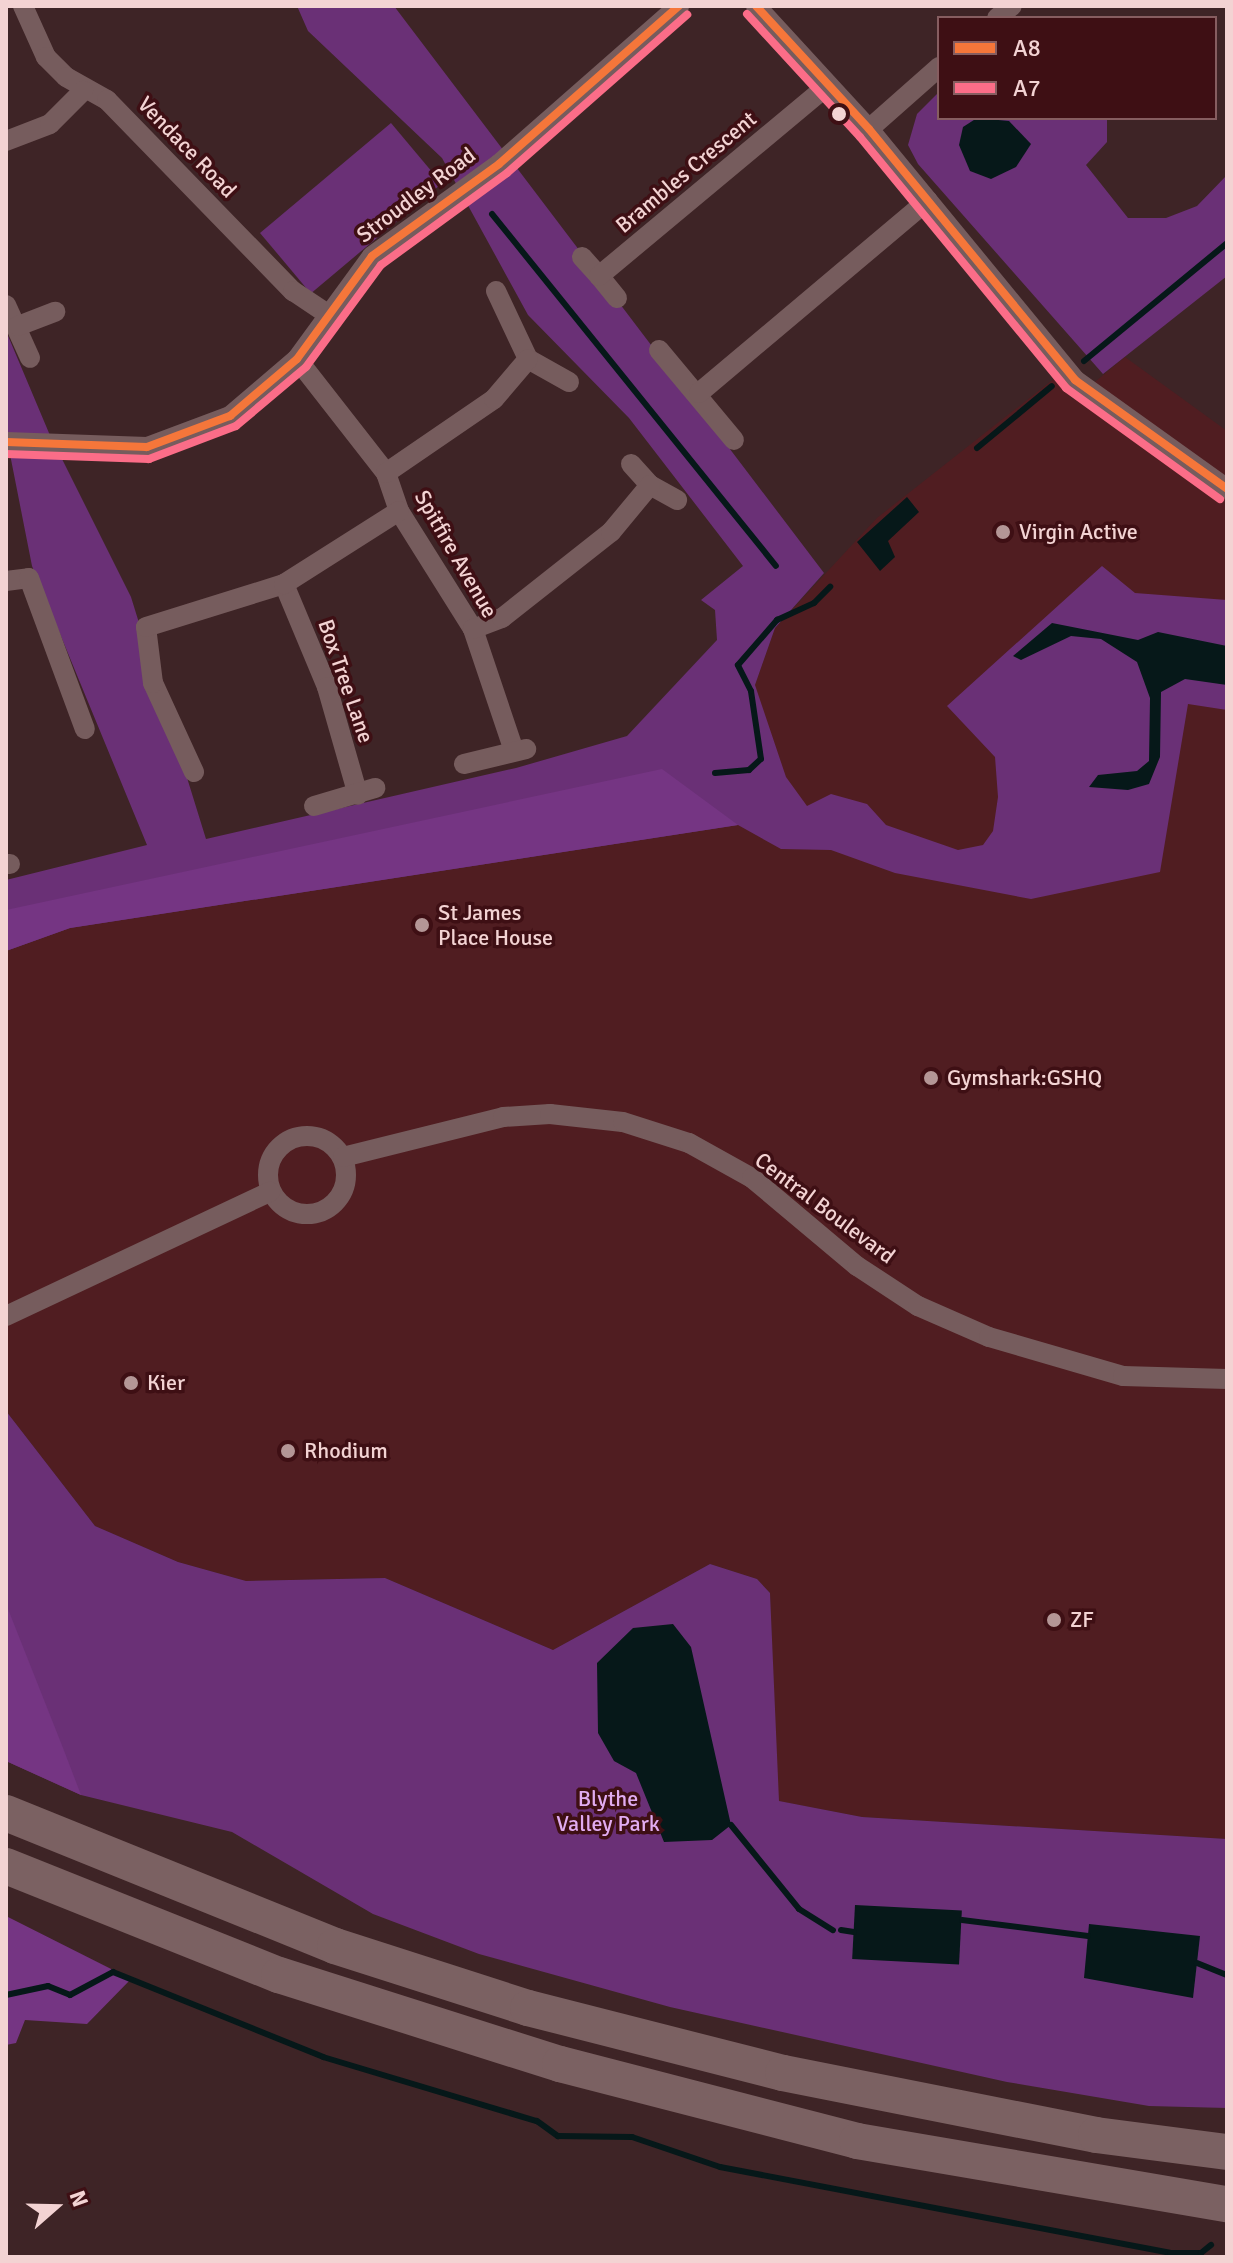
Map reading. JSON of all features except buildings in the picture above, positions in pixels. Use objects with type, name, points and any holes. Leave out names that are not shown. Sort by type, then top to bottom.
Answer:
[{"type":"highway","points":[[6,1813],[335,1946],[528,2008],[783,2073],[1096,2135],[1227,2152]]},
{"type":"highway","points":[[6,1866],[279,1975],[560,2064],[857,2141],[1227,2204]]},
{"type":"street","name":"Vendace Road","points":[[23,6],[46,57],[83,91],[107,100],[141,131],[293,291],[329,315]]},
{"type":"street","name":"Stroudley Road","points":[[6,442],[147,447],[230,416],[297,359],[372,256],[499,164],[679,6]]},
{"type":"street","points":[[756,6],[826,87],[869,129],[1082,386],[1227,489]]},
{"type":"street","points":[[869,129],[937,69]]},
{"type":"street","name":"Brambles Crescent","points":[[599,276],[826,87]]},
{"type":"street","points":[[6,141],[50,124],[83,91]]},
{"type":"street","points":[[699,393],[928,200]]},
{"type":"street","points":[[582,257],[617,298]]},
{"type":"street","points":[[496,291],[528,359],[569,382]]},
{"type":"street","points":[[6,305],[30,358]]},
{"type":"street","points":[[18,326],[55,312]]},
{"type":"street","points":[[659,350],[699,393],[734,440]]},
{"type":"street","name":"Spitfire Avenue","points":[[297,359],[386,473],[399,511],[473,629],[520,750],[464,764]]},
{"type":"street","points":[[386,473],[494,399],[528,359]]},
{"type":"street","points":[[631,464],[650,485],[677,500]]},
{"type":"street","points":[[473,629],[502,618],[611,532],[650,485]]},
{"type":"street","points":[[194,772],[153,683],[146,627],[284,584],[399,511]]},
{"type":"street","points":[[6,581],[29,578],[85,729]]},
{"type":"street","name":"Box Tree Lane","points":[[284,584],[367,792],[314,806]]},
{"type":"street","name":"Central Boulevard","points":[[343,1157],[503,1117],[550,1114],[623,1122],[689,1143],[752,1178],[857,1266],[918,1306],[989,1337],[1123,1376],[1227,1379]]},
{"type":"street","points":[[293,1137],[330,1142],[343,1157],[345,1186],[326,1209],[296,1212],[270,1192],[270,1160],[293,1137]]},
{"type":"street","points":[[6,1316],[270,1192]]},
{"type":"shaded area","points":[[974,120],[1009,121],[1031,144],[1016,167],[991,179],[970,171],[959,145],[963,127]]},
{"type":"shaded area","points":[[1125,357],[1227,431],[1227,1839],[862,1817],[778,1801],[770,1593],[757,1579],[710,1564],[553,1650],[385,1578],[246,1581],[178,1562],[95,1526],[6,1411],[6,951],[70,928],[738,825],[755,685],[775,628],[877,518],[1055,378],[1073,400]]},
{"type":"shaded area","points":[[907,497],[919,512],[888,541],[895,557],[880,571],[857,542]]},
{"type":"shaded area","points":[[1052,623],[1138,640],[1158,632],[1227,646],[1227,685],[1185,679],[1161,692],[1160,757],[1149,784],[1128,790],[1089,787],[1098,775],[1137,771],[1149,761],[1150,698],[1137,662],[1101,639],[1071,636],[1021,660],[1013,656]]},
{"type":"shaded area","points":[[662,769],[738,825],[70,928],[6,951],[6,910]]},
{"type":"shaded area","points":[[6,1604],[63,1748],[81,1795],[6,1761]]},
{"type":"shaded area","points":[[673,1624],[691,1647],[731,1825],[712,1840],[664,1842],[636,1773],[614,1761],[598,1733],[597,1663],[633,1628]]},
{"type":"shaded area","points":[[855,1905],[962,1911],[959,1965],[852,1959]]},
{"type":"shaded area","points":[[6,1916],[131,1979],[87,2024],[25,2020],[16,2043],[6,2045]]},
{"type":"shaded area","points":[[1089,1924],[1200,1936],[1193,1998],[1084,1978]]},
{"type":"green space","points":[[297,6],[394,6],[824,573],[775,628],[755,685],[786,777],[807,806],[831,794],[867,804],[886,825],[958,850],[983,845],[993,831],[998,797],[995,757],[947,706],[1102,566],[1135,593],[1227,600],[1227,710],[1188,704],[1160,872],[1031,899],[895,873],[831,850],[781,849],[738,825],[70,928],[6,951],[6,880],[147,845],[32,566],[6,434],[6,331],[49,433],[131,597],[206,839],[516,768],[627,736],[717,640],[715,610],[701,600],[743,566],[629,418],[528,315],[442,158],[308,31]]},
{"type":"green space","points":[[937,94],[937,120],[1107,120],[1107,142],[1086,165],[1128,218],[1166,218],[1197,206],[1227,175],[1227,276],[1103,374],[918,164],[908,145],[917,114]]},
{"type":"green space","points":[[391,123],[442,184],[311,293],[260,233]]},
{"type":"green space","name":"Blythe Valley Park","points":[[6,1411],[95,1526],[178,1562],[246,1581],[385,1578],[553,1650],[710,1564],[757,1579],[770,1593],[779,1801],[862,1817],[1227,1839],[1227,2108],[1149,2106],[1007,2082],[670,2007],[479,1954],[373,1914],[232,1832],[81,1795],[6,1761]]},
{"type":"waterway","points":[[492,214],[776,566]]},
{"type":"waterway","points":[[1084,361],[1227,243]]},
{"type":"waterway","points":[[977,448],[1052,386]]},
{"type":"waterway","points":[[715,773],[749,770],[761,759],[751,691],[738,665],[777,620],[814,603],[830,587]]},
{"type":"waterway","points":[[731,1825],[799,1909],[833,1930]]},
{"type":"waterway","points":[[962,1920],[1088,1936]]},
{"type":"waterway","points":[[841,1930],[854,1932]]},
{"type":"waterway","points":[[1197,1963],[1227,1975]]},
{"type":"waterway","points":[[6,1995],[48,1986],[70,1995],[113,1972],[323,2057],[537,2121],[558,2136],[632,2137],[720,2167],[1170,2253],[1201,2253],[1211,2245]]},
{"type":"transit line","name":"A8","points":[[6,442],[147,447],[230,416],[297,359],[372,256],[499,164],[679,6]]},
{"type":"transit line","name":"A8","points":[[756,6],[869,129],[1075,380],[1227,489]]},
{"type":"transit line","name":"A7","points":[[747,14],[860,137],[1066,388],[1220,499]]},
{"type":"transit line","name":"A7","points":[[6,454],[149,459],[236,426],[306,367],[381,265],[507,173],[687,15]]},
{"type":"place","name":"Virgin Active","points":[[1003,532]]},
{"type":"place","name":"St James Place House","points":[[422,925]]},
{"type":"place","name":"Gymshark:GSHQ","points":[[931,1078]]},
{"type":"place","name":"Kier","points":[[131,1383]]},
{"type":"place","name":"Rhodium","points":[[288,1451]]},
{"type":"place","name":"ZF","points":[[1054,1620]]}]
